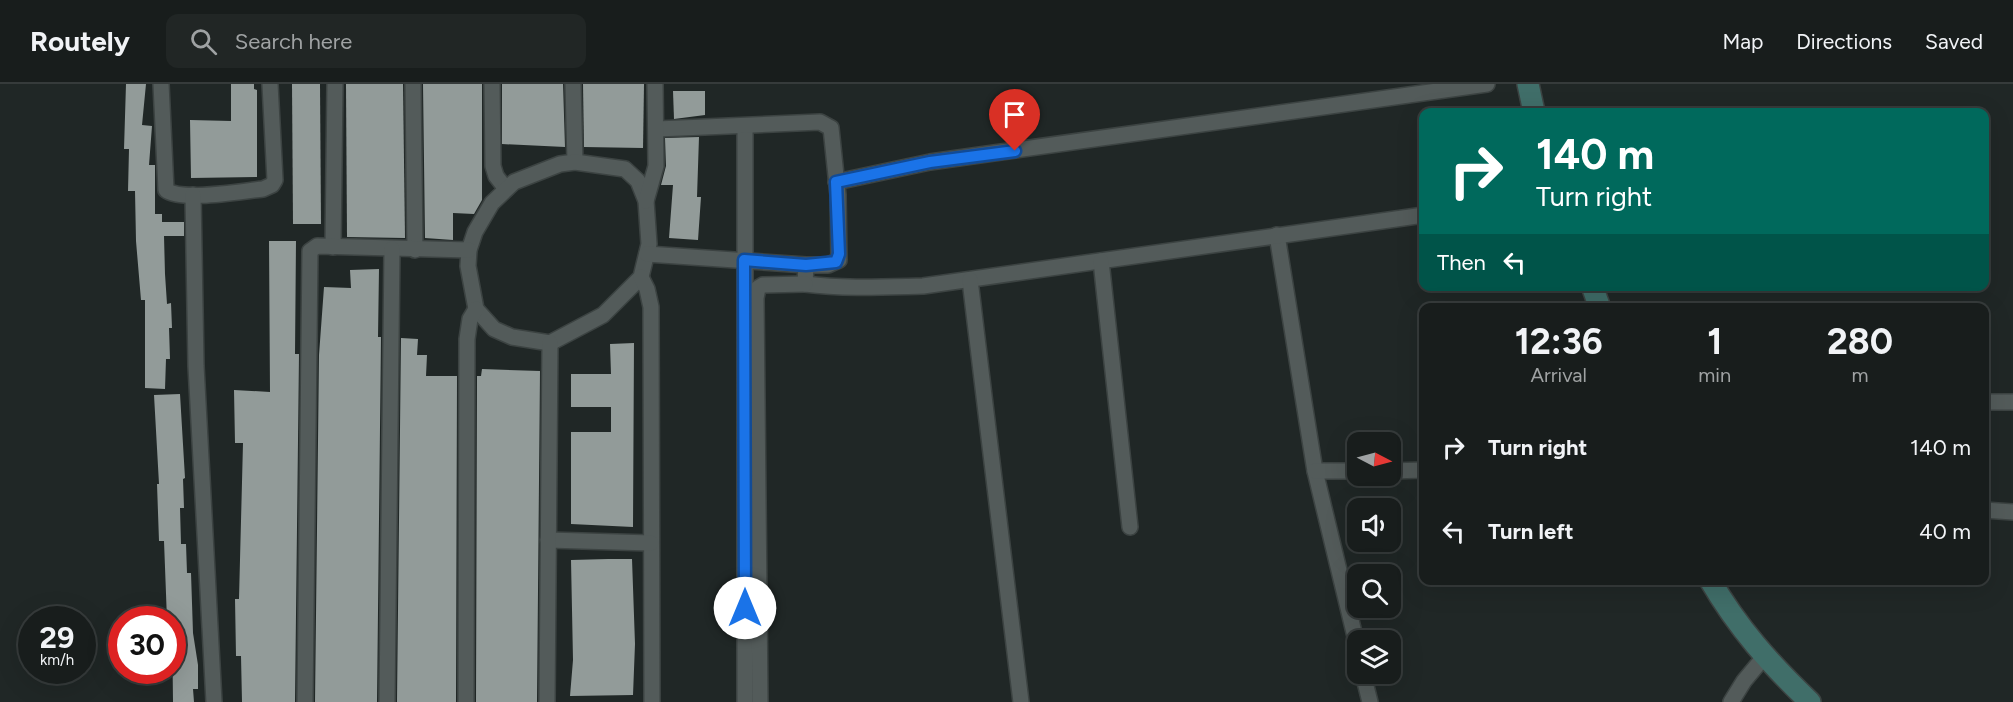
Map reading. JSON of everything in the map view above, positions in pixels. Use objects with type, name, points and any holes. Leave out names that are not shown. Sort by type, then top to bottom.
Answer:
[{"type":"street","points":[[161,84],[166,190],[173,194],[193,195],[263,189],[272,185],[275,180],[270,84]]},
{"type":"street","points":[[333,247],[334,84]]},
{"type":"street","points":[[413,84],[415,250]]},
{"type":"street","points":[[492,84],[493,166],[496,176],[506,189]]},
{"type":"street","points":[[573,84],[575,162]]},
{"type":"street","points":[[646,201],[638,181],[625,169],[575,162],[560,164],[514,182],[492,203],[475,232],[469,250],[468,266],[476,309],[494,329],[523,340],[550,343],[603,315],[641,278],[647,254],[646,201],[656,166],[655,84]]},
{"type":"street","points":[[836,182],[930,162],[1487,84]]},
{"type":"street","points":[[1528,84],[1533,108]]},
{"type":"street","points":[[647,254],[806,265],[828,265],[839,260],[834,133],[828,125],[820,122],[657,129]]},
{"type":"street","points":[[745,126],[746,702]]},
{"type":"street","points":[[193,195],[196,366],[214,702]]},
{"type":"street","points":[[760,702],[756,298],[758,288],[763,285],[805,284],[844,288],[923,286],[1419,216]]},
{"type":"street","points":[[1276,235],[1315,471],[1353,630]]},
{"type":"street","points":[[305,702],[310,251],[317,246],[469,250]]},
{"type":"street","points":[[387,702],[392,249]]},
{"type":"street","points":[[1101,261],[1130,527]]},
{"type":"street","points":[[805,284],[806,265]]},
{"type":"street","points":[[641,278],[647,289],[651,307],[652,702]]},
{"type":"street","points":[[970,280],[1021,702]]},
{"type":"street","points":[[466,702],[467,339],[470,319],[476,309]]},
{"type":"street","points":[[547,702],[550,343]]},
{"type":"street","points":[[1989,402],[2013,402]]},
{"type":"street","points":[[1401,471],[1419,470]]},
{"type":"street","points":[[1315,471],[1347,471]]},
{"type":"street","points":[[1989,510],[2013,512]]},
{"type":"street","points":[[548,540],[651,543]]},
{"type":"street","points":[[1713,585],[1725,607],[1764,657],[1810,702]]},
{"type":"street","points":[[1731,702],[1744,681],[1764,657]]},
{"type":"street","points":[[1366,684],[1370,702]]},
{"type":"building","points":[[126,84],[146,84],[142,125],[152,126],[149,165],[155,165],[155,214],[162,214],[162,222],[184,222],[184,236],[164,236],[167,304],[171,303],[172,328],[169,328],[170,359],[166,359],[165,389],[145,388],[145,300],[141,300],[135,191],[128,191],[129,149],[124,149]]},
{"type":"building","points":[[231,84],[254,84],[254,89],[257,90],[257,177],[191,178],[190,120],[231,121]]},
{"type":"building","points":[[292,84],[320,84],[321,224],[293,224]]},
{"type":"building","points":[[346,84],[403,84],[405,238],[347,237]]},
{"type":"building","points":[[423,84],[482,84],[482,200],[474,214],[453,213],[453,240],[425,238]]},
{"type":"building","points":[[502,84],[563,84],[565,147],[502,144]]},
{"type":"building","points":[[583,84],[644,84],[643,148],[584,147]]},
{"type":"building","points":[[673,91],[705,91],[705,115],[674,119]]},
{"type":"building","points":[[699,137],[697,197],[701,197],[698,240],[669,238],[673,185],[661,185],[666,166],[665,138]]},
{"type":"building","points":[[269,241],[296,241],[295,354],[299,354],[295,702],[242,702],[241,656],[236,656],[235,599],[239,599],[243,443],[235,443],[234,390],[270,392]]},
{"type":"building","points":[[379,269],[378,337],[381,337],[377,702],[315,702],[319,355],[324,287],[351,288],[350,270]]},
{"type":"building","points":[[401,338],[418,339],[417,355],[427,355],[426,376],[457,376],[456,702],[397,702]]},
{"type":"building","points":[[634,343],[633,527],[571,524],[571,432],[611,432],[611,407],[571,407],[571,374],[611,374],[610,344]]},
{"type":"building","points":[[482,369],[540,371],[537,702],[476,702],[477,376],[481,376]]},
{"type":"building","points":[[180,394],[185,478],[183,479],[184,508],[180,508],[181,544],[186,544],[187,573],[191,573],[193,633],[198,665],[198,689],[193,689],[194,702],[173,702],[173,684],[186,684],[186,606],[166,606],[164,541],[159,541],[157,484],[159,484],[154,395]]},
{"type":"building","points":[[632,559],[635,644],[633,695],[570,696],[573,660],[571,560]]},
{"type":"route","points":[[745,608],[744,260],[806,265],[828,265],[839,260],[836,182],[930,162],[1015,151]]}]
